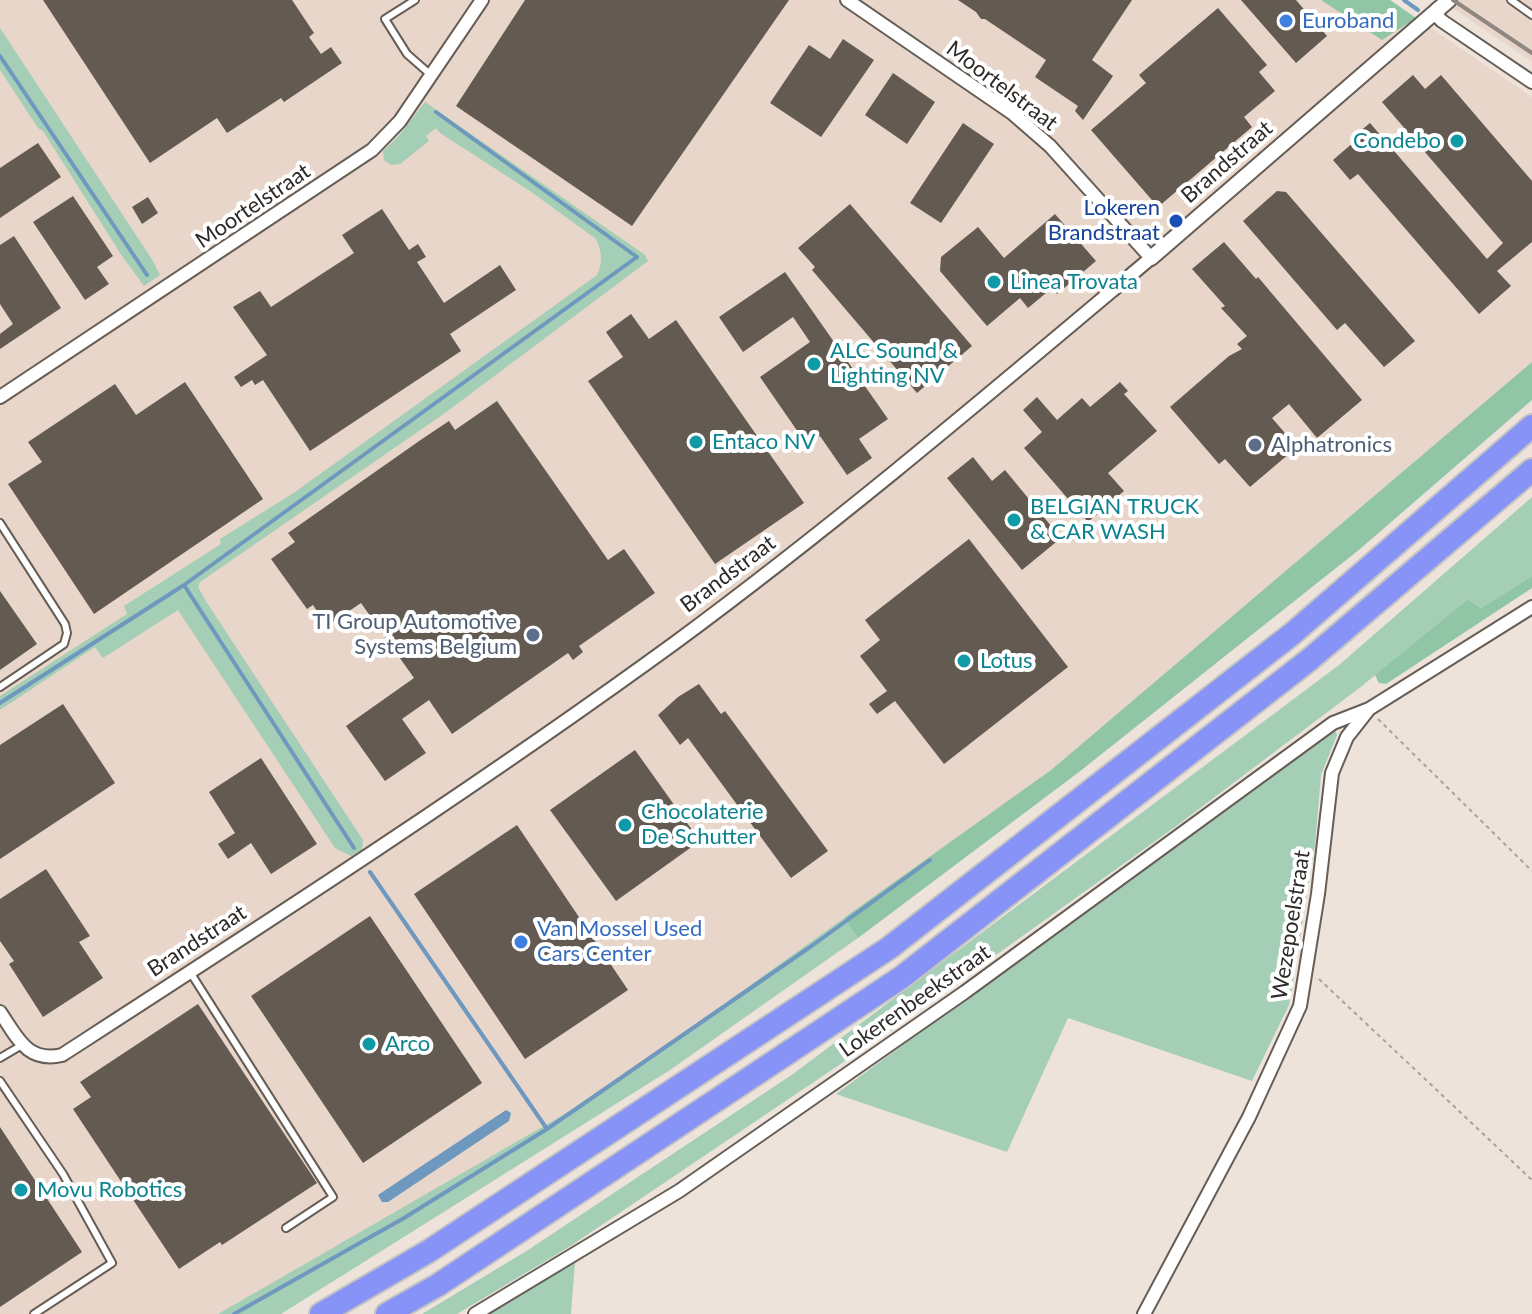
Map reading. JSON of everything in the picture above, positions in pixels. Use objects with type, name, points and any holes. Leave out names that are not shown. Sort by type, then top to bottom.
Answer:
[{"type":"highway","points":[[321,1314],[429,1251],[889,948],[1292,634],[1532,426]]},
{"type":"highway","points":[[387,1314],[438,1285],[902,977],[1309,660],[1532,470]]},
{"type":"street","name":"Moortelstraat","points":[[4,394],[372,150],[400,121],[482,0]]},
{"type":"street","name":"Moortelstraat","points":[[847,0],[1012,113],[1050,146],[1151,258]]},
{"type":"street","name":"Brandstraat","points":[[22,1045],[42,1057],[62,1055],[533,743],[677,640],[932,443],[1443,5]]},
{"type":"street","points":[[1443,5],[1438,17],[1442,21],[1532,82]]},
{"type":"street","points":[[0,379],[4,394]]},
{"type":"street","name":"Wezepoelstraat","points":[[1144,1314],[1249,1117],[1300,1006],[1318,894],[1332,773],[1347,737],[1369,709],[1532,607]]},
{"type":"street","name":"Lokerenbeekstraat","points":[[475,1314],[679,1191],[965,992],[1333,723],[1369,709]]},
{"type":"street","points":[[0,1012],[22,1045]]},
{"type":"lane","points":[[415,0],[385,19],[407,54],[431,75]]},
{"type":"lane","points":[[1511,0],[1532,15]]},
{"type":"lane","points":[[0,523],[65,624],[67,633],[64,644],[0,687]]},
{"type":"lane","points":[[190,972],[333,1197],[286,1228]]},
{"type":"lane","points":[[0,1058],[22,1045]]},
{"type":"lane","points":[[0,1081],[63,1174],[112,1263],[34,1314]]},
{"type":"path","points":[[1369,709],[1532,871]]},
{"type":"path","points":[[1306,967],[1532,1180]]},
{"type":"shaded area","points":[[0,0],[1390,0],[1532,97],[1532,362],[1051,770],[594,1097],[218,1314],[0,1314]]},
{"type":"shaded area","points":[[1440,0],[1532,0],[1532,62],[1451,7]]},
{"type":"green space","points":[[1321,0],[1390,0],[1416,18],[1382,40]]},
{"type":"green space","points":[[0,28],[153,261],[160,275],[144,286],[0,70]]},
{"type":"green space","points":[[425,102],[645,255],[648,261],[445,413],[200,582],[198,587],[207,603],[363,840],[362,850],[351,856],[335,848],[178,610],[103,658],[95,647],[0,710],[0,696],[127,614],[124,606],[221,544],[220,539],[295,492],[597,275],[601,257],[596,239],[436,128],[426,136],[429,141],[400,164],[391,165],[384,160],[383,151]]},
{"type":"green space","points":[[1532,362],[1532,400],[1360,549],[1079,772],[858,938],[844,918],[1051,770]]},
{"type":"green space","points":[[1532,497],[1532,576],[1481,608],[1468,599],[1362,686],[1175,827],[891,1030],[569,1247],[457,1314],[422,1314],[528,1250],[793,1074],[1339,665]]},
{"type":"green space","points":[[1532,576],[1532,588],[1386,684],[1379,683],[1375,675],[1468,599],[1481,608]]},
{"type":"green space","points":[[1334,729],[1337,735],[1321,775],[1315,845],[1289,1005],[1252,1081],[1068,1018],[1007,1152],[836,1094]]},
{"type":"green space","points":[[844,918],[858,938],[670,1070],[281,1314],[218,1314],[594,1097]]},
{"type":"green space","points":[[575,1262],[571,1314],[488,1314]]},
{"type":"water","points":[[506,1110],[511,1113],[509,1121],[388,1202],[382,1202],[378,1195]]},
{"type":"building","points":[[43,0],[292,0],[314,33],[309,37],[321,54],[331,47],[342,63],[284,102],[281,98],[227,133],[217,118],[150,163]]},
{"type":"building","points":[[525,0],[789,0],[632,226],[456,106]]},
{"type":"building","points":[[958,0],[1132,0],[1092,60],[1113,76],[1083,120],[1075,111],[1078,106],[1035,77],[1046,60],[981,19]]},
{"type":"building","name":"Euroband","points":[[1241,0],[1296,0],[1327,36],[1296,63]]},
{"type":"building","points":[[1218,8],[1267,65],[1259,72],[1275,91],[1244,117],[1252,127],[1158,207],[1091,130],[1146,83],[1139,75]]},
{"type":"building","points":[[843,39],[874,60],[821,137],[770,103],[809,45],[830,59]]},
{"type":"building","points":[[893,73],[935,102],[907,144],[865,115]]},
{"type":"building","points":[[1413,75],[1425,89],[1441,75],[1532,181],[1532,242],[1497,271],[1511,286],[1479,314],[1358,174],[1350,180],[1333,160],[1362,135],[1359,132],[1370,123],[1487,259],[1503,243],[1382,102]]},
{"type":"building","points":[[963,123],[994,144],[941,223],[910,203]]},
{"type":"building","points":[[38,143],[61,177],[0,218],[0,168]]},
{"type":"building","points":[[1277,191],[1286,192],[1415,341],[1384,367],[1345,323],[1337,330],[1243,221]]},
{"type":"building","points":[[73,196],[113,256],[97,267],[109,284],[85,300],[33,222]]},
{"type":"building","points":[[148,197],[158,213],[142,224],[132,207]]},
{"type":"building","points":[[850,204],[972,346],[917,393],[812,270],[815,267],[798,248]]},
{"type":"building","points":[[382,209],[409,250],[418,244],[426,257],[417,262],[444,303],[500,265],[516,290],[450,334],[461,351],[310,451],[263,380],[255,385],[252,380],[241,387],[234,377],[267,355],[233,307],[260,291],[271,307],[354,253],[342,235]]},
{"type":"building","points":[[1055,214],[1096,261],[1057,294],[1052,288],[1028,308],[1020,298],[987,326],[940,271],[941,257],[978,227],[1004,258]]},
{"type":"building","points":[[14,236],[61,308],[0,349],[0,334],[13,324],[0,304],[0,245]]},
{"type":"building","points":[[1224,242],[1256,279],[1258,277],[1362,400],[1317,438],[1289,404],[1272,418],[1297,447],[1250,487],[1225,459],[1219,464],[1170,407],[1229,356],[1242,349],[1237,344],[1247,336],[1192,269]]},
{"type":"building","name":"ALC Sound & Lighting NV","points":[[785,272],[888,419],[859,439],[872,458],[847,475],[820,436],[807,445],[760,377],[810,342],[793,317],[743,352],[719,317]]},
{"type":"building","name":"Entaco NV","points":[[631,314],[649,339],[676,320],[804,503],[715,564],[588,381],[623,357],[606,332]]},
{"type":"building","points":[[185,382],[263,499],[94,614],[8,484],[42,462],[28,442],[115,384],[136,415]]},
{"type":"building","points":[[1120,382],[1128,391],[1124,394],[1157,431],[1108,473],[1124,491],[1088,522],[1024,448],[1042,432],[1023,410],[1037,397],[1057,420],[1082,398],[1090,407]]},
{"type":"building","points":[[497,401],[608,560],[624,549],[655,593],[579,646],[583,652],[573,660],[568,653],[452,734],[429,700],[402,719],[426,753],[385,781],[346,726],[414,678],[361,603],[327,626],[313,605],[307,609],[271,559],[295,542],[288,533],[422,439],[449,421],[455,430]]},
{"type":"building","name":"BELGIAN TRUCK & CAR WASH","points":[[973,457],[992,481],[1005,470],[1061,538],[1022,570],[947,478]]},
{"type":"building","name":"Lotus","points":[[969,539],[1068,667],[944,764],[895,701],[877,714],[869,704],[887,691],[860,656],[880,640],[865,620]]},
{"type":"building","points":[[0,591],[37,644],[0,670]]},
{"type":"building","points":[[699,684],[721,714],[725,711],[828,851],[791,878],[688,738],[680,745],[658,715]]},
{"type":"building","points":[[63,704],[115,783],[0,859],[0,745]]},
{"type":"building","name":"Chocolaterie De Schutter","points":[[635,750],[700,841],[616,901],[550,810]]},
{"type":"building","points":[[261,758],[317,844],[271,874],[251,843],[228,859],[218,844],[235,833],[209,792]]},
{"type":"building","name":"Van Mossel Used Cars Center","points":[[517,825],[628,990],[525,1059],[414,894]]},
{"type":"building","points":[[46,869],[90,936],[79,942],[103,978],[43,1017],[9,964],[14,961],[0,941],[0,899]]},
{"type":"building","name":"Arco","points":[[370,916],[482,1083],[363,1163],[251,996]]},
{"type":"building","points":[[198,1004],[317,1183],[179,1269],[73,1109],[91,1097],[80,1082]]},
{"type":"building","name":"Movu Robotics","points":[[0,1127],[82,1252],[0,1307]]},
{"type":"waterway","points":[[1404,0],[1418,10]]},
{"type":"waterway","points":[[0,56],[147,275]]},
{"type":"waterway","points":[[0,703],[184,585],[637,257],[436,112]]},
{"type":"waterway","points":[[184,585],[354,848]]},
{"type":"waterway","points":[[547,1129],[930,860]]},
{"type":"waterway","points":[[234,1314],[404,1218],[547,1129],[370,872]]},
{"type":"railway","points":[[1453,0],[1532,53]]},
{"type":"place","name":"Euroband","points":[[1286,21]]},
{"type":"place","name":"Condebo","points":[[1457,141]]},
{"type":"place","name":"Lokeren Brandstraat","points":[[1176,221]]},
{"type":"place","name":"Linea Trovata","points":[[994,282]]},
{"type":"place","name":"ALC Sound & Lighting NV","points":[[814,364]]},
{"type":"place","name":"Entaco NV","points":[[696,442]]},
{"type":"place","name":"Alphatronics","points":[[1255,445]]},
{"type":"place","name":"BELGIAN TRUCK & CAR WASH","points":[[1014,520]]},
{"type":"place","name":"TI Group Automotive Systems Belgium","points":[[533,635]]},
{"type":"place","name":"Lotus","points":[[964,661]]},
{"type":"place","name":"Chocolaterie De Schutter","points":[[625,825]]},
{"type":"place","name":"Van Mossel Used Cars Center","points":[[521,942]]},
{"type":"place","name":"Arco","points":[[369,1044]]},
{"type":"place","name":"Movu Robotics","points":[[21,1190]]}]
